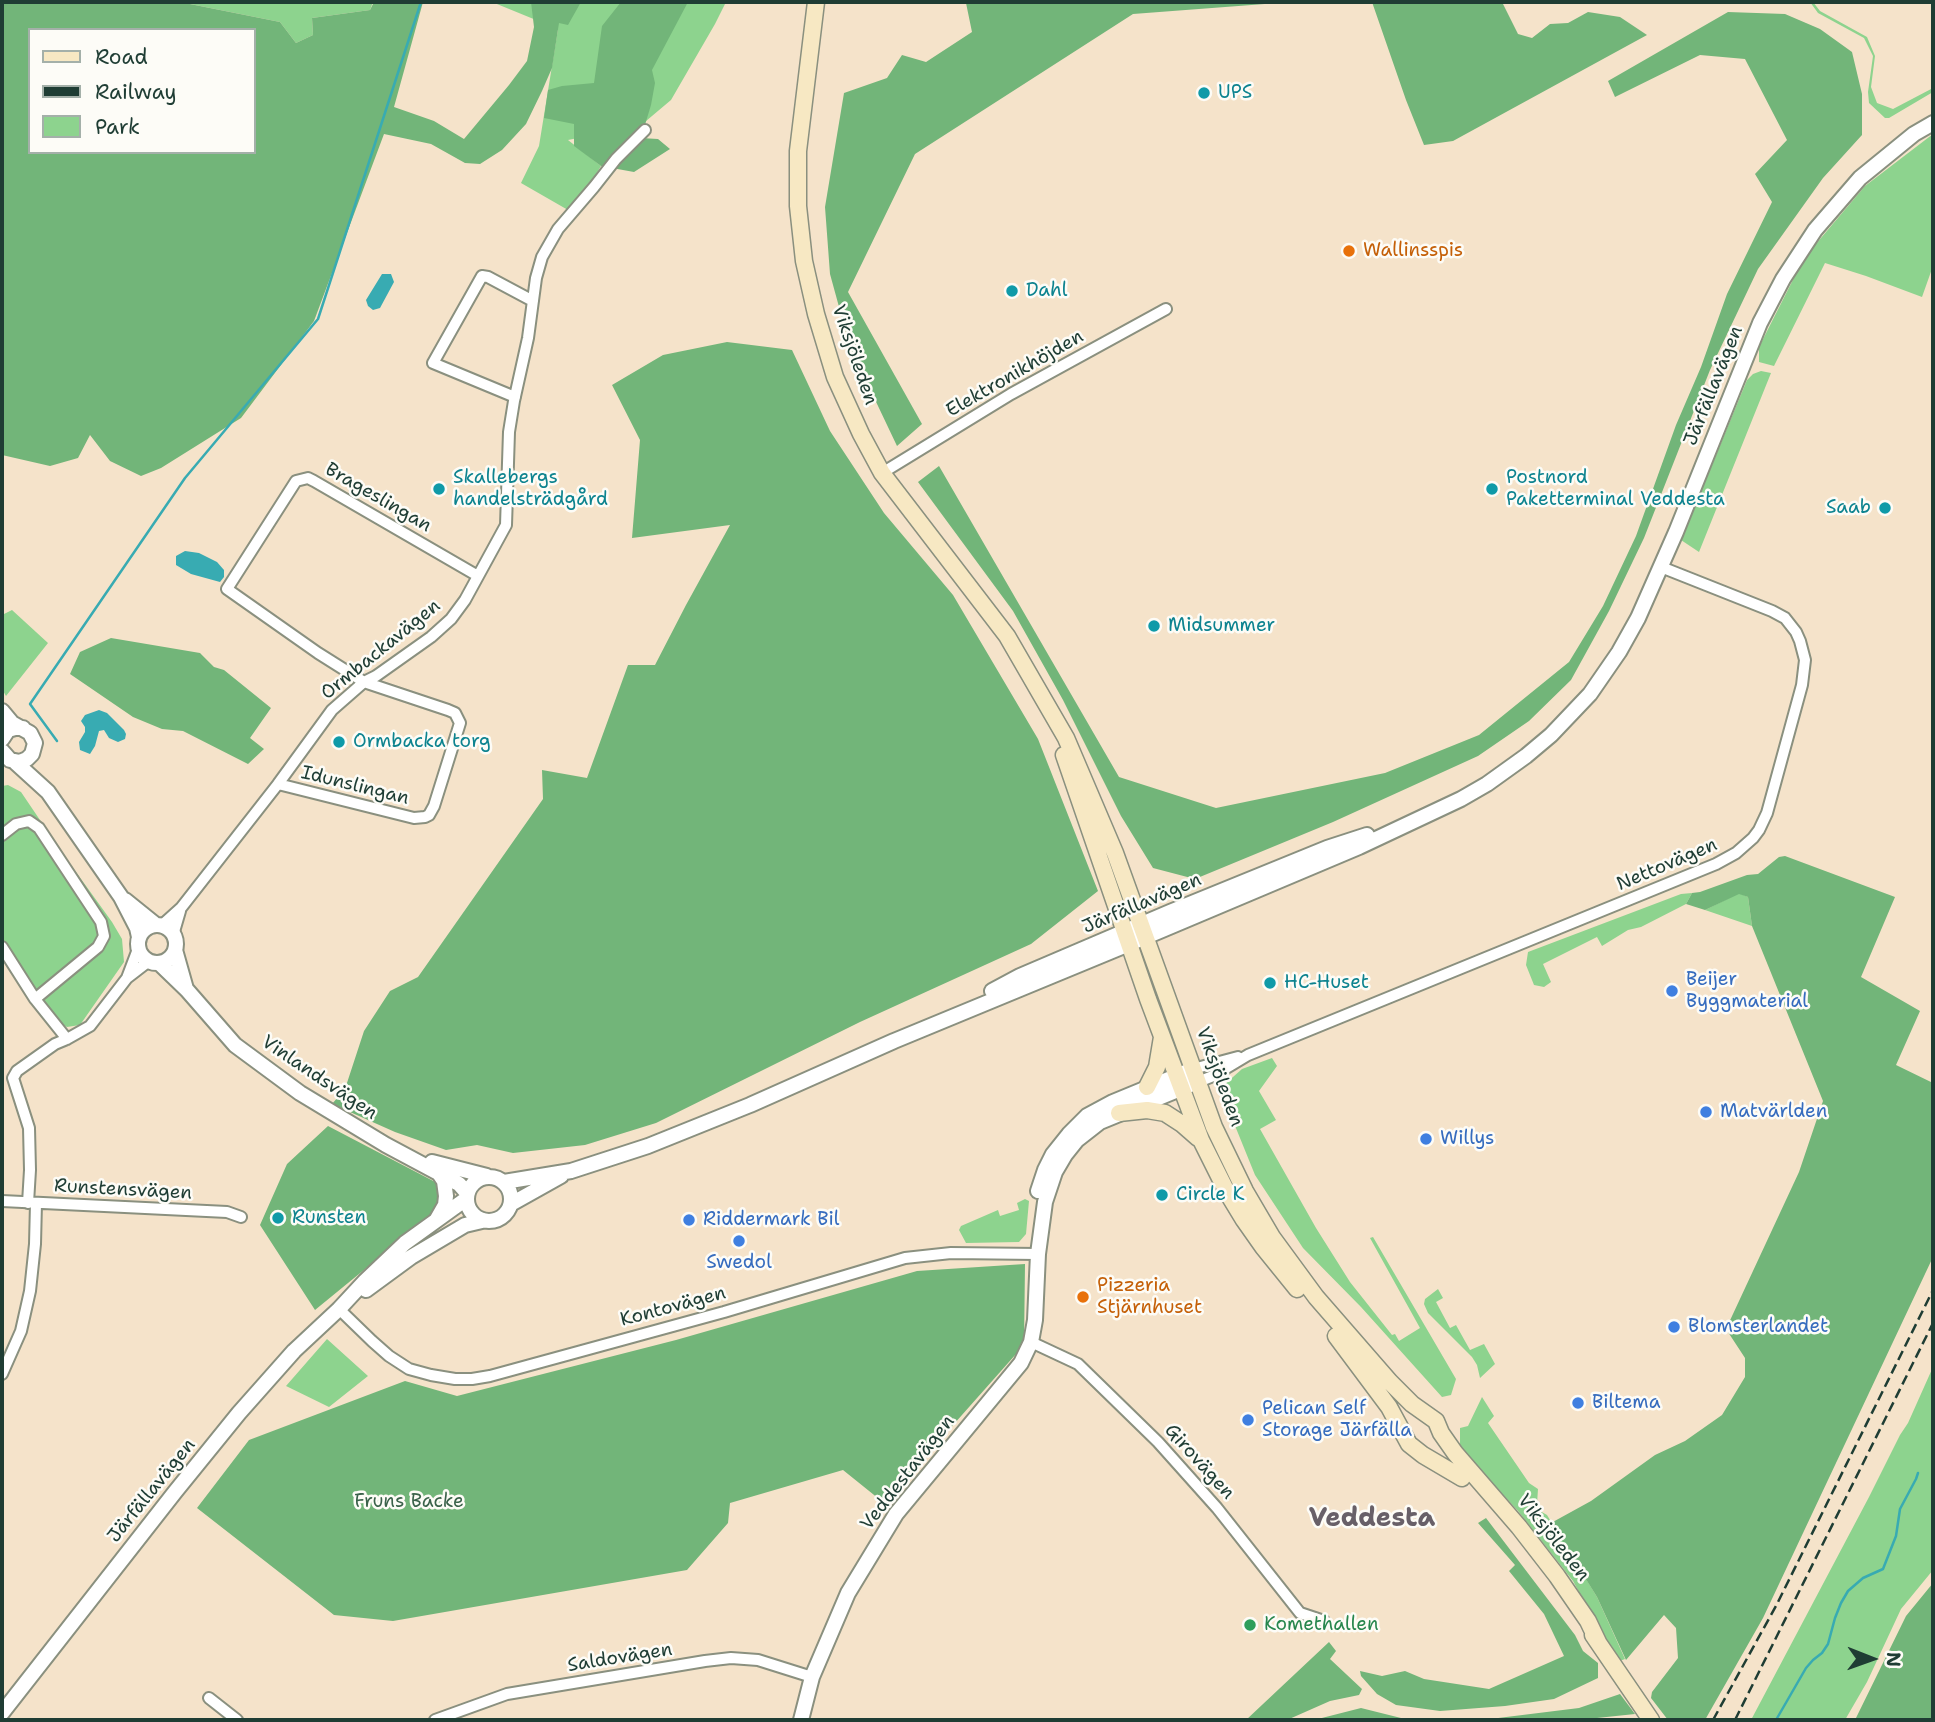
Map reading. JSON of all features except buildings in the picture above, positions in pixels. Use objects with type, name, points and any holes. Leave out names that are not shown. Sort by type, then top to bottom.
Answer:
[{"type":"main road","name":"Viksjöleden","points":[[816,2],[798,151],[798,206],[804,261],[835,377],[882,474],[1007,636],[1066,738],[1115,853],[1214,1127],[1272,1237],[1316,1297],[1390,1382],[1426,1415]]},
{"type":"main road","name":"Viksjöleden","points":[[1048,707],[1200,1140],[1227,1192],[1262,1247],[1347,1349],[1389,1407],[1409,1444],[1462,1478]]},
{"type":"main road","points":[[1147,1087],[1157,1067],[1162,1034]]},
{"type":"main road","points":[[1119,1113],[1147,1110],[1165,1113],[1200,1140]]},
{"type":"main road","name":"Viksjöleden","points":[[1347,1349],[1390,1393],[1411,1430]]},
{"type":"main road","points":[[1426,1415],[1436,1421],[1441,1433],[1434,1443],[1424,1445],[1416,1441],[1411,1423],[1415,1418],[1426,1415]]},
{"type":"main road","name":"Viksjöleden","points":[[1441,1433],[1460,1460],[1519,1527],[1557,1576],[1588,1621],[1598,1642]]},
{"type":"main road","name":"Viksjöleden","points":[[1424,1445],[1448,1461],[1518,1541],[1598,1642],[1651,1720]]},
{"type":"street","name":"Järfällavägen","points":[[503,1182],[571,1171],[661,1141],[750,1105],[894,1041],[1020,976],[1127,938],[1359,847],[1461,799],[1526,756],[1559,727],[1590,694],[1638,618],[1760,323],[1783,279],[1815,230],[1860,178],[1914,134],[1933,123]]},
{"type":"street","name":"Ormbackavägen","points":[[159,925],[181,908],[332,710],[364,682],[431,637],[451,619],[465,600],[506,525],[509,432],[542,257],[558,229],[616,159],[645,130]]},
{"type":"street","points":[[514,397],[433,363],[482,276],[533,301]]},
{"type":"street","name":"Elektronikhöjden","points":[[882,474],[1011,394],[1166,309]]},
{"type":"street","name":"Brageslingan","points":[[364,682],[227,589],[296,481],[308,478],[314,481],[478,576]]},
{"type":"street","name":"Nettovägen","points":[[1195,1075],[1213,1076],[1248,1055],[1716,864],[1737,853],[1753,838],[1767,813],[1802,685],[1805,660],[1800,641],[1785,618],[1772,611],[1661,567]]},
{"type":"street","name":"Idunslingan","points":[[278,784],[414,818],[429,815],[460,729],[458,718],[448,710],[364,682]]},
{"type":"street","points":[[2,711],[12,723],[33,737],[35,743],[32,754],[27,759],[7,759]]},
{"type":"street","points":[[2,736],[8,730],[23,729]]},
{"type":"street","points":[[32,754],[48,792],[121,897],[137,928],[140,954],[154,962]]},
{"type":"street","points":[[7,759],[48,792]]},
{"type":"street","points":[[2,835],[16,824],[29,821],[39,828],[101,922],[104,936],[98,947],[35,999]]},
{"type":"street","points":[[121,897],[166,928],[175,940],[169,959],[154,962],[127,978]]},
{"type":"street","name":"Ormbackavägen","points":[[173,935],[181,908]]},
{"type":"street","points":[[2,1374],[21,1331],[30,1291],[35,1244],[29,1128],[13,1078],[16,1071],[55,1044],[90,1026],[127,978],[138,943],[146,928],[159,925]]},
{"type":"street","points":[[2,947],[8,968],[67,1039]]},
{"type":"street","name":"Vinlandsvägen","points":[[174,950],[187,990]]},
{"type":"street","name":"Vinlandsvägen","points":[[154,962],[187,990],[236,1045],[327,1110],[459,1184],[467,1196]]},
{"type":"street","name":"Veddestavägen","points":[[801,1720],[813,1677],[848,1593],[896,1514],[1021,1363],[1031,1342],[1045,1198],[1055,1172],[1077,1140],[1100,1122],[1195,1075]]},
{"type":"street","name":"Veddestavägen","points":[[1038,1254],[1034,1230],[1036,1200],[1053,1154],[1069,1134],[1099,1108],[1147,1087],[1179,1082]]},
{"type":"street","name":"Vinlandsvägen","points":[[410,1156],[488,1177]]},
{"type":"street","name":"Järfällavägen","points":[[511,1204],[571,1171]]},
{"type":"street","points":[[432,1224],[445,1205],[446,1189],[438,1172]]},
{"type":"street","points":[[488,1177],[503,1182],[510,1192],[509,1210],[494,1221],[477,1218],[469,1210],[469,1188],[477,1180],[488,1177]]},
{"type":"street","name":"Järfällavägen","points":[[3,1707],[239,1413],[294,1351],[405,1243],[467,1196]]},
{"type":"street","name":"Runstensvägen","points":[[2,1201],[227,1212],[241,1217]]},
{"type":"street","name":"Järfällavägen","points":[[340,1309],[411,1257],[465,1225],[482,1221]]},
{"type":"street","name":"Kontovägen","points":[[340,1309],[389,1356],[409,1368],[443,1377],[472,1379],[711,1315],[905,1258],[951,1253],[1038,1254]]},
{"type":"street","name":"Girovägen","points":[[1031,1342],[1078,1364],[1158,1442],[1217,1508],[1300,1613],[1324,1621]]},
{"type":"street","name":"Saldovägen","points":[[435,1720],[507,1694],[731,1658],[758,1660],[813,1677]]},
{"type":"street","points":[[209,1698],[237,1720]]},
{"type":"green space","points":[[2,2],[180,2],[280,22],[296,43],[313,35],[312,18],[370,10],[374,2],[423,2],[394,107],[434,121],[464,139],[527,61],[534,27],[531,2],[581,2],[568,25],[559,23],[552,68],[542,91],[526,124],[502,150],[480,164],[465,163],[431,144],[384,134],[314,321],[241,418],[161,468],[141,476],[110,461],[90,435],[78,458],[50,466],[2,455]]},
{"type":"green space","points":[[180,2],[373,2],[370,10],[312,18],[313,35],[296,43],[280,22]]},
{"type":"green space","points":[[492,2],[726,2],[671,100],[614,148],[588,136],[568,140],[601,166],[587,189],[568,210],[521,183],[539,146],[558,29]]},
{"type":"green space","points":[[621,2],[688,2],[652,70],[655,83],[641,138],[658,139],[670,149],[634,172],[601,166],[574,146],[574,124],[544,118],[548,90],[594,83],[602,26]]},
{"type":"green space","points":[[1291,2],[1133,14],[915,154],[848,292],[922,424],[897,446],[850,347],[830,274],[825,207],[844,93],[887,78],[902,55],[926,62],[972,32],[966,3]]},
{"type":"green space","points":[[1372,2],[1502,2],[1518,34],[1532,38],[1550,24],[1568,23],[1588,12],[1620,17],[1647,35],[1453,141],[1424,145]]},
{"type":"green space","points":[[1810,2],[1820,11],[1867,37],[1875,56],[1871,87],[1877,103],[1893,109],[1933,88],[1933,92],[1885,118],[1869,103],[1873,56],[1864,38],[1818,13]]},
{"type":"green space","points":[[1728,12],[1785,14],[1820,29],[1852,52],[1862,94],[1862,135],[1823,178],[1758,269],[1710,370],[1644,538],[1609,611],[1571,680],[1529,721],[1478,756],[1333,822],[1195,879],[1153,868],[1121,816],[1063,700],[1013,611],[918,482],[939,466],[1119,777],[1216,808],[1385,773],[1479,735],[1569,662],[1603,606],[1636,536],[1727,294],[1772,202],[1755,174],[1787,140],[1745,59],[1700,55],[1615,97],[1608,81]]},
{"type":"green space","points":[[1933,134],[1933,266],[1922,297],[1825,263],[1774,366],[1759,362],[1759,347],[1804,258],[1865,186]]},
{"type":"green space","points":[[727,342],[792,350],[830,431],[884,513],[953,595],[1038,739],[1098,891],[1031,944],[860,1022],[656,1123],[585,1145],[513,1153],[477,1145],[446,1150],[395,1132],[332,1104],[345,1089],[364,1031],[390,991],[418,977],[543,799],[542,770],[587,778],[628,665],[655,665],[730,525],[632,538],[640,440],[612,385],[663,355]]},
{"type":"green space","points":[[1761,371],[1771,373],[1699,552],[1681,540],[1747,380]]},
{"type":"green space","points":[[12,610],[48,643],[6,696],[2,689],[2,615]]},
{"type":"green space","points":[[111,638],[200,653],[214,667],[224,670],[271,708],[250,738],[264,749],[248,764],[183,731],[162,729],[133,717],[70,674],[80,652]]},
{"type":"green space","points":[[8,785],[21,792],[122,939],[124,962],[80,1025],[67,1027],[60,1023],[2,947],[2,786]]},
{"type":"green space","points":[[1785,856],[1895,897],[1861,977],[1920,1011],[1896,1065],[1933,1083],[1933,1257],[1763,1618],[1705,1720],[1668,1720],[1651,1698],[1652,1692],[1678,1658],[1676,1628],[1664,1615],[1626,1660],[1597,1597],[1551,1523],[1591,1501],[1655,1455],[1685,1441],[1722,1415],[1745,1377],[1745,1358],[1726,1329],[1799,1172],[1823,1101],[1752,926],[1748,897],[1739,894],[1705,910],[1686,904],[1692,893],[1758,874],[1779,857]]},
{"type":"green space","points":[[1692,893],[1686,904],[1641,927],[1628,930],[1602,946],[1597,937],[1543,964],[1551,982],[1544,987],[1534,985],[1526,965],[1528,952],[1681,894]]},
{"type":"green space","points":[[1739,893],[1748,897],[1752,926],[1705,910]]},
{"type":"green space","points":[[1272,1058],[1277,1066],[1259,1091],[1276,1120],[1260,1129],[1350,1282],[1399,1341],[1420,1328],[1370,1238],[1373,1237],[1456,1379],[1451,1395],[1442,1397],[1361,1307],[1303,1248],[1255,1175],[1227,1106],[1224,1085],[1242,1069]]},
{"type":"green space","points":[[328,1126],[439,1184],[441,1195],[436,1211],[315,1310],[260,1225],[287,1164]]},
{"type":"green space","points":[[1025,1199],[1029,1201],[1026,1234],[1019,1242],[966,1243],[959,1230],[961,1226],[998,1210],[1000,1216],[1019,1210],[1017,1203]]},
{"type":"green space","name":"Fruns Backe","points":[[1025,1264],[1024,1345],[884,1503],[843,1470],[730,1503],[728,1523],[687,1570],[393,1621],[334,1615],[197,1508],[249,1440],[405,1381],[457,1396],[676,1340],[917,1271]]},
{"type":"green space","points":[[1438,1289],[1443,1298],[1436,1302],[1450,1328],[1456,1325],[1470,1350],[1484,1344],[1495,1364],[1480,1378],[1472,1357],[1428,1313],[1425,1299]]},
{"type":"green space","points":[[327,1339],[368,1376],[329,1407],[286,1386]]},
{"type":"green space","points":[[1933,1367],[1933,1570],[1901,1609],[1867,1682],[1845,1720],[1751,1720],[1908,1423]]},
{"type":"green space","points":[[1482,1397],[1494,1416],[1488,1423],[1529,1483],[1538,1489],[1537,1504],[1540,1511],[1547,1515],[1597,1597],[1625,1659],[1617,1662],[1573,1581],[1518,1511],[1460,1447],[1460,1428],[1468,1426]]},
{"type":"green space","points":[[1486,1518],[1575,1635],[1583,1651],[1598,1663],[1598,1678],[1554,1699],[1505,1706],[1440,1711],[1396,1705],[1377,1694],[1361,1676],[1360,1671],[1382,1676],[1405,1671],[1424,1679],[1489,1689],[1564,1656],[1544,1614],[1509,1571],[1515,1565],[1478,1523]]},
{"type":"green space","points":[[1933,1583],[1933,1720],[1855,1720],[1906,1616]]},
{"type":"green space","points":[[1329,1642],[1336,1651],[1330,1659],[1362,1689],[1359,1695],[1330,1701],[1287,1720],[1246,1720]]},
{"type":"green space","points":[[1620,1694],[1635,1714],[1578,1720],[1482,1720],[1579,1708]]},
{"type":"green space","points":[[1361,1708],[1409,1720],[1314,1720]]},
{"type":"water","points":[[382,274],[391,274],[394,282],[380,308],[373,310],[366,300]]},
{"type":"water","points":[[185,551],[199,553],[217,562],[224,570],[224,577],[220,582],[191,574],[176,565],[176,556]]},
{"type":"water","points":[[99,710],[107,713],[124,730],[125,739],[118,742],[109,738],[104,730],[99,731],[90,754],[80,750],[79,742],[85,732],[81,721],[85,715]]},
{"type":"waterway","points":[[57,741],[30,704],[185,478],[318,319],[421,2]]},
{"type":"waterway","points":[[1776,1720],[1806,1668],[1828,1644],[1835,1618],[1848,1591],[1863,1578],[1883,1569],[1896,1536],[1900,1509],[1918,1473]]},
{"type":"railway","points":[[1713,1720],[1776,1606],[1933,1290]]},
{"type":"railway","points":[[1735,1720],[1933,1323]]},
{"type":"place","name":"UPS","points":[[1204,93]]},
{"type":"place","name":"Wallinsspis","points":[[1349,251]]},
{"type":"place","name":"Dahl","points":[[1012,291]]},
{"type":"place","name":"Skallebergs handelsträdgård","points":[[439,489]]},
{"type":"place","name":"Postnord Paketterminal Veddesta","points":[[1492,489]]},
{"type":"place","name":"Saab","points":[[1885,508]]},
{"type":"place","name":"Midsummer","points":[[1154,626]]},
{"type":"place","name":"Ormbacka torg","points":[[339,742]]},
{"type":"place","name":"HC-Huset","points":[[1270,983]]},
{"type":"place","name":"Beijer Byggmaterial","points":[[1672,991]]},
{"type":"place","name":"Matvärlden","points":[[1706,1112]]},
{"type":"place","name":"Willys","points":[[1426,1139]]},
{"type":"place","name":"Circle K","points":[[1162,1195]]},
{"type":"place","name":"Runsten","points":[[278,1218]]},
{"type":"place","name":"Riddermark Bil","points":[[689,1220]]},
{"type":"place","name":"Swedol","points":[[739,1241]]},
{"type":"place","name":"Pizzeria Stjärnhuset","points":[[1083,1297]]},
{"type":"place","name":"Blomsterlandet","points":[[1674,1327]]},
{"type":"place","name":"Biltema","points":[[1578,1403]]},
{"type":"place","name":"Pelican Self Storage Järfälla","points":[[1248,1420]]},
{"type":"place","name":"Komethallen","points":[[1250,1625]]},
{"type":"district","name":"Veddesta","points":[[1372,1519]]}]
